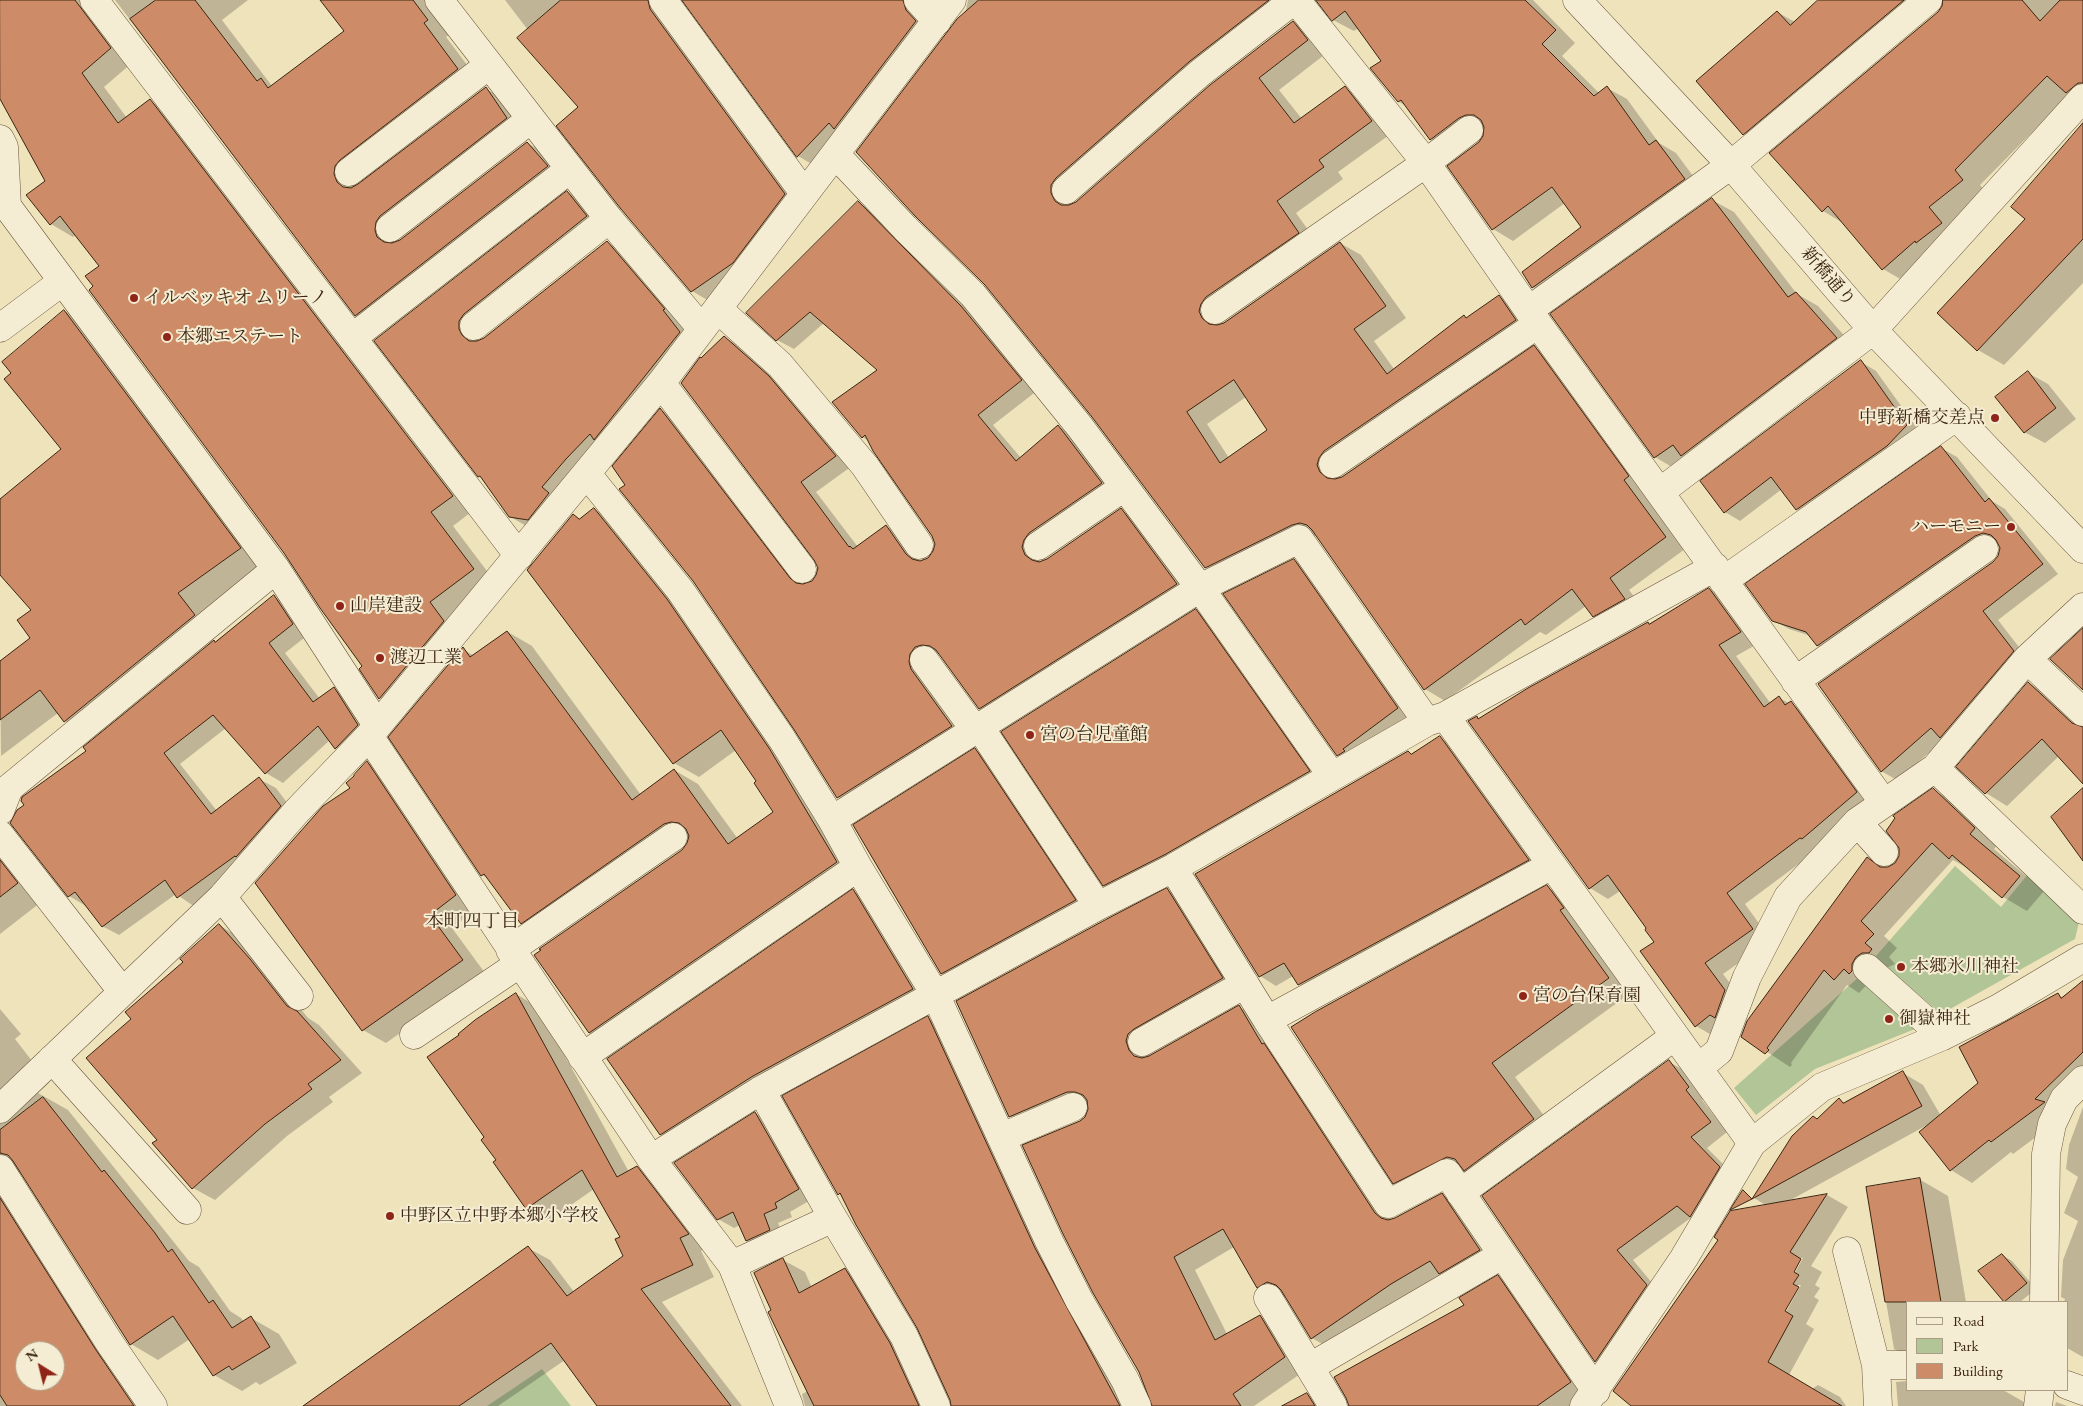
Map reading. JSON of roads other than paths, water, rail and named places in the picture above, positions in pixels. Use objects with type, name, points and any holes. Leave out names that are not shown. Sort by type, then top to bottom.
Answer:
[{"type":"street","points":[[94,0],[519,556]]},
{"type":"street","points":[[439,0],[609,219],[710,319],[780,365],[865,466],[919,545]]},
{"type":"street","points":[[663,0],[804,193]]},
{"type":"street","points":[[0,1109],[222,897],[298,811],[373,731],[587,474],[661,383],[945,10],[918,0]]},
{"type":"street","points":[[1066,190],[1200,73],[1295,0],[1426,163],[1534,317],[1884,803]]},
{"type":"street","name":"新橋通り","points":[[1577,0],[1731,165],[1874,330],[2083,549]]},
{"type":"street","points":[[1333,464],[1534,317],[1731,165],[1928,0]]},
{"type":"street","points":[[349,172],[489,65]]},
{"type":"street","points":[[1660,492],[1874,330],[2083,98]]},
{"type":"street","points":[[390,228],[531,119]]},
{"type":"street","points":[[1215,310],[1426,163],[1469,130]]},
{"type":"street","points":[[0,139],[4,147],[7,206],[276,569],[373,731],[515,957],[651,1159],[732,1265],[789,1406]]},
{"type":"street","points":[[836,155],[905,228],[973,295],[1080,427],[1200,588],[1332,776]]},
{"type":"street","points":[[352,338],[570,169]]},
{"type":"street","points":[[474,326],[609,219]]},
{"type":"street","points":[[0,328],[63,281]]},
{"type":"street","points":[[661,383],[802,569]]},
{"type":"street","points":[[651,1159],[761,1090],[1098,906],[1173,868],[1332,776],[1436,719],[1719,574],[1957,416]]},
{"type":"street","points":[[587,474],[680,590],[782,739],[936,996],[1049,1241],[1079,1300],[1125,1380],[1137,1406]]},
{"type":"street","points":[[1038,546],[1124,487]]},
{"type":"street","points":[[832,820],[1200,588],[1299,539],[1436,719],[1552,865],[1752,1143]]},
{"type":"street","points":[[1795,681],[1984,549]]},
{"type":"street","points":[[0,811],[9,788],[276,569]]},
{"type":"street","points":[[1698,1068],[1719,1051],[1747,977],[1788,897],[1857,822],[1935,768],[2027,660],[2083,607]]},
{"type":"street","points":[[924,660],[977,728],[1098,906]]},
{"type":"street","points":[[2027,660],[2083,712]]},
{"type":"street","points":[[1935,768],[2083,910]]},
{"type":"street","points":[[1857,822],[1884,852]]},
{"type":"street","points":[[0,835],[122,991]]},
{"type":"street","points":[[414,1035],[673,837]]},
{"type":"street","points":[[1267,1020],[1552,865]]},
{"type":"street","points":[[582,1057],[858,867]]},
{"type":"street","points":[[1173,868],[1267,1020],[1388,1204],[1447,1173],[1595,1400],[1684,1258],[1752,1143],[1822,1087],[1943,1036],[1999,1008],[2083,958]]},
{"type":"street","points":[[222,897],[299,996]]},
{"type":"street","points":[[1868,968],[1943,1036]]},
{"type":"street","points":[[1142,1042],[1245,984]]},
{"type":"street","points":[[1460,1192],[1675,1036]]},
{"type":"street","points":[[52,1059],[187,1210]]},
{"type":"street","points":[[2044,1301],[2046,1154],[2052,1124],[2064,1099],[2083,1080]]},
{"type":"street","points":[[761,1090],[833,1218],[904,1336],[936,1406]]},
{"type":"street","points":[[1002,1137],[1073,1107]]},
{"type":"street","points":[[0,1169],[109,1342],[153,1406]]},
{"type":"street","points":[[732,1265],[833,1218]]},
{"type":"street","points":[[1847,1251],[1876,1366],[1878,1406]]},
{"type":"street","points":[[1310,1367],[1502,1255]]},
{"type":"street","points":[[1268,1298],[1333,1406]]},
{"type":"street","points":[[1876,1366],[1906,1365]]},
{"type":"street","points":[[2068,1385],[2083,1391]]},
{"type":"street","points":[[2038,1406],[2040,1391]]},
{"type":"place","name":"イルベッキオ ムリーノ","points":[[134,298]]},
{"type":"place","name":"本郷エステート","points":[[167,337]]},
{"type":"place","name":"中野新橋交差点","points":[[1995,418]]},
{"type":"place","name":"ハーモニー","points":[[2011,527]]},
{"type":"place","name":"山岸建設","points":[[340,606]]},
{"type":"place","name":"渡辺工業","points":[[380,658]]},
{"type":"place","name":"宮の台児童館","points":[[1030,735]]},
{"type":"place","name":"本郷氷川神社","points":[[1901,967]]},
{"type":"place","name":"宮の台保育園","points":[[1523,996]]},
{"type":"place","name":"御嶽神社","points":[[1889,1019]]},
{"type":"place","name":"中野区立中野本郷小学校","points":[[390,1216]]},
{"type":"district","name":"本町四丁目","points":[[472,922]]}]
